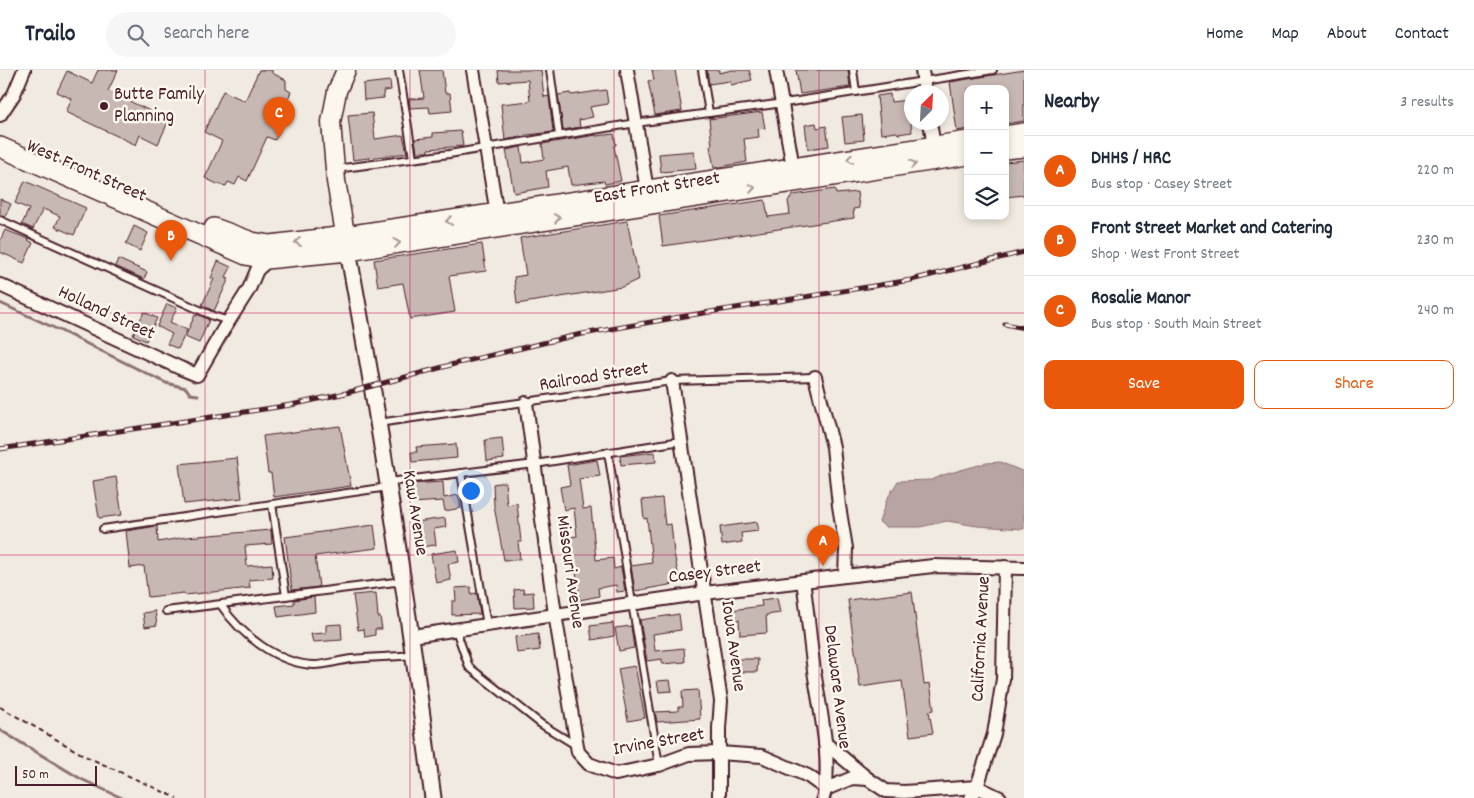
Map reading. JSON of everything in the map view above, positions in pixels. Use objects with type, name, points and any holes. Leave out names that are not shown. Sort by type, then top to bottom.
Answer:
[{"type":"main road","points":[[346,70],[337,91],[331,122],[334,169],[347,243]]},
{"type":"main road","name":"West Front Street","points":[[0,133],[230,235],[252,242],[269,252]]},
{"type":"main road","points":[[1009,135],[1024,133]]},
{"type":"main road","name":"East Front Street","points":[[347,243],[935,153],[964,143]]},
{"type":"main road","points":[[1009,149],[1024,146]]},
{"type":"main road","name":"West Front Street","points":[[0,147],[246,255],[347,243]]},
{"type":"main road","name":"East Front Street","points":[[935,153],[964,155]]},
{"type":"street","points":[[0,115],[14,94],[24,70]]},
{"type":"street","points":[[473,70],[498,220]]},
{"type":"street","points":[[627,70],[648,197]]},
{"type":"street","points":[[776,70],[794,175]]},
{"type":"street","points":[[931,130],[935,153]]},
{"type":"street","name":"Kaw Avenue","points":[[347,243],[412,636],[433,798]]},
{"type":"street","points":[[229,321],[269,252]]},
{"type":"street","name":"Holland Street","points":[[0,285],[197,375],[229,321]]},
{"type":"street","points":[[816,377],[833,447],[839,506],[846,548],[845,576]]},
{"type":"street","name":"Iowa Avenue","points":[[672,381],[721,701],[719,798]]},
{"type":"street","name":"Missouri Avenue","points":[[526,403],[577,746]]},
{"type":"street","name":"Casey Street","points":[[412,636],[705,593],[933,566],[1024,568]]},
{"type":"street","name":"California Avenue","points":[[974,792],[994,734],[1003,678],[1005,567]]},
{"type":"street","name":"Delaware Avenue","points":[[803,581],[814,674],[825,743],[825,794]]},
{"type":"street","points":[[825,743],[868,780],[886,791],[903,795],[974,792],[1000,798]]},
{"type":"street","name":"Irvine Street","points":[[577,746],[578,752],[589,764],[616,774],[659,765],[689,754],[719,753],[762,756],[808,776],[825,794]]},
{"type":"street","points":[[825,794],[852,778],[868,780]]},
{"type":"lane","points":[[399,70],[413,158]]},
{"type":"lane","points":[[550,70],[559,135]]},
{"type":"lane","points":[[702,70],[709,113]]},
{"type":"lane","points":[[853,70],[856,92]]},
{"type":"lane","points":[[334,169],[486,148],[636,123],[782,103],[993,70]]},
{"type":"lane","points":[[0,220],[213,316],[229,321]]},
{"type":"lane","name":"Railroad Street","points":[[378,423],[672,381],[816,377]]},
{"type":"lane","points":[[103,529],[460,473],[535,464],[681,441]]},
{"type":"lane","points":[[608,452],[659,765]]},
{"type":"lane","points":[[460,473],[487,625]]},
{"type":"lane","points":[[272,504],[286,596]]},
{"type":"lane","points":[[166,611],[403,581]]},
{"type":"lane","points":[[221,605],[229,617],[251,637],[272,651],[296,663],[316,665],[350,659],[414,655]]},
{"type":"lane","points":[[456,630],[469,667],[541,724],[577,746]]},
{"type":"path","points":[[0,708],[87,757],[177,798]]},
{"type":"shaded area","points":[[1000,462],[1024,472],[1024,529],[977,526],[947,521],[920,527],[886,527],[879,522],[887,499],[898,481],[932,480],[986,463]]},
{"type":"building","name":"Butte Family Planning","points":[[98,70],[118,70],[108,91],[169,120],[158,144],[140,135],[136,145],[66,112],[72,99],[57,92],[67,71],[92,83]]},
{"type":"building","points":[[259,70],[272,70],[272,73],[286,80],[286,89],[291,92],[276,126],[281,128],[275,140],[267,137],[247,181],[239,177],[235,185],[228,182],[226,186],[217,184],[205,178],[222,141],[204,132],[223,91],[245,101]]},
{"type":"building","points":[[420,70],[442,70],[445,93],[450,93],[452,111],[430,113],[429,107],[410,108],[409,99],[424,98]]},
{"type":"building","points":[[498,70],[541,70],[544,97],[549,96],[553,132],[519,136],[505,140],[501,104],[530,101],[528,80],[499,82]]},
{"type":"building","points":[[652,70],[675,70],[682,111],[655,115],[648,81],[654,80]]},
{"type":"building","points":[[707,70],[719,70],[719,73],[732,70],[749,70],[752,80],[731,85],[730,81],[709,84]]},
{"type":"building","points":[[796,70],[848,70],[850,87],[800,94]]},
{"type":"building","points":[[1024,70],[1024,121],[1009,123],[1009,85],[964,85],[964,130],[957,131],[950,82]]},
{"type":"building","points":[[390,81],[391,90],[383,91],[384,98],[364,100],[363,84]]},
{"type":"building","points":[[606,90],[608,104],[590,107],[593,117],[579,120],[580,127],[563,130],[558,95]]},
{"type":"building","points":[[890,94],[891,102],[904,100],[904,130],[912,130],[912,132],[881,134],[877,96]]},
{"type":"building","points":[[762,112],[765,128],[758,129],[759,137],[744,139],[747,162],[714,168],[710,146],[712,145],[709,119]]},
{"type":"building","points":[[372,113],[375,139],[403,135],[407,153],[353,160],[348,115]]},
{"type":"building","points":[[862,115],[864,140],[845,142],[842,117]]},
{"type":"building","points":[[816,123],[817,128],[826,126],[829,146],[808,149],[805,125]]},
{"type":"building","points":[[461,131],[463,146],[428,149],[428,152],[417,152],[415,139],[433,137],[433,133]]},
{"type":"building","points":[[614,134],[616,145],[614,146],[621,181],[605,184],[604,181],[571,185],[568,167],[546,171],[548,187],[514,193],[506,150],[521,147],[523,163],[544,159],[542,144]]},
{"type":"building","points":[[694,151],[696,169],[661,172],[659,154]]},
{"type":"building","points":[[1024,160],[1024,195],[1009,197],[1009,162]]},
{"type":"building","points":[[25,181],[86,208],[74,235],[55,227],[60,216],[43,209],[33,229],[22,224],[29,209],[15,203]]},
{"type":"building","points":[[835,189],[836,194],[857,192],[859,208],[853,209],[854,218],[663,246],[659,216],[765,200],[768,217],[790,214],[788,201],[793,195]]},
{"type":"building","points":[[0,199],[11,204],[5,217],[0,215]]},
{"type":"building","points":[[627,221],[639,279],[622,287],[517,304],[514,277],[526,275],[520,238]]},
{"type":"building","points":[[134,226],[148,233],[140,251],[126,244]]},
{"type":"building","points":[[5,230],[29,239],[33,243],[24,263],[0,252],[0,241]]},
{"type":"building","points":[[482,244],[486,271],[449,276],[455,312],[410,319],[403,283],[378,287],[374,260]]},
{"type":"building","points":[[118,259],[147,272],[144,279],[115,266]]},
{"type":"building","points":[[218,261],[231,267],[226,277],[229,278],[214,311],[202,305],[214,279],[211,278]]},
{"type":"building","points":[[167,304],[177,308],[170,322],[187,330],[178,349],[167,344],[172,334],[157,326]]},
{"type":"building","points":[[144,312],[157,318],[146,341],[133,335]]},
{"type":"building","points":[[197,314],[209,320],[199,343],[185,337]]},
{"type":"building","points":[[340,426],[351,486],[274,497],[271,473],[268,473],[263,436]]},
{"type":"building","points":[[502,438],[504,459],[487,461],[485,440]]},
{"type":"building","points":[[456,444],[457,458],[412,462],[411,452],[417,452],[416,447]]},
{"type":"building","points":[[655,452],[656,462],[621,465],[620,456]]},
{"type":"building","points":[[237,458],[242,498],[184,504],[179,464]]},
{"type":"building","points":[[597,460],[600,476],[579,479],[583,509],[591,508],[596,560],[613,558],[614,569],[621,567],[625,591],[617,592],[616,585],[598,588],[599,596],[580,600],[576,572],[574,572],[570,537],[577,536],[574,508],[564,510],[560,487],[570,485],[567,465]]},
{"type":"building","points":[[116,477],[122,515],[99,518],[93,481]]},
{"type":"building","points":[[443,482],[444,498],[458,495],[461,508],[445,511],[443,501],[411,503],[410,484]]},
{"type":"building","points":[[505,482],[507,505],[517,503],[521,542],[518,542],[520,559],[504,560],[494,506],[493,484]]},
{"type":"building","points":[[662,498],[665,525],[671,524],[680,583],[635,591],[631,566],[652,563],[647,518],[644,519],[642,500]]},
{"type":"building","points":[[445,518],[446,527],[434,529],[436,545],[419,547],[416,522]]},
{"type":"building","points":[[757,522],[759,531],[741,533],[742,542],[722,545],[720,527]]},
{"type":"building","points":[[374,525],[377,548],[315,556],[319,587],[292,590],[285,537]]},
{"type":"building","points":[[157,526],[158,542],[186,537],[271,530],[272,544],[245,546],[247,566],[272,564],[273,578],[249,580],[250,588],[148,597],[144,566],[130,568],[126,531]]},
{"type":"building","points":[[457,550],[459,562],[448,564],[451,580],[436,583],[431,554]]},
{"type":"building","points":[[471,587],[471,594],[477,593],[480,614],[452,615],[452,601],[456,601],[455,588]]},
{"type":"building","points":[[523,589],[524,593],[533,592],[534,607],[515,608],[514,590]]},
{"type":"building","points":[[912,592],[924,684],[930,683],[934,710],[929,711],[933,733],[910,736],[902,681],[860,687],[848,600]]},
{"type":"building","points":[[376,593],[378,617],[380,617],[382,629],[375,629],[375,635],[365,637],[364,629],[358,630],[353,595]]},
{"type":"building","points":[[314,597],[315,612],[278,617],[276,606],[294,604],[294,600]]},
{"type":"building","points":[[777,598],[780,613],[766,615],[767,633],[740,635],[739,620],[733,621],[731,610],[762,606],[761,600]]},
{"type":"building","points":[[155,611],[157,625],[145,627],[143,613]]},
{"type":"building","points":[[679,614],[681,630],[653,634],[655,651],[684,648],[685,662],[662,664],[662,659],[647,661],[640,620]]},
{"type":"building","points":[[613,623],[614,636],[592,640],[590,626]]},
{"type":"building","points":[[341,624],[342,640],[313,642],[311,634],[326,633],[326,625]]},
{"type":"building","points":[[631,626],[634,648],[619,651],[615,628]]},
{"type":"building","points":[[538,634],[540,650],[517,653],[515,637]]},
{"type":"building","points":[[735,659],[758,659],[757,672],[735,672]]},
{"type":"building","points":[[635,666],[645,718],[628,721],[618,669]]},
{"type":"building","points":[[670,680],[672,691],[659,692],[657,681]]},
{"type":"building","points":[[698,690],[700,719],[657,722],[655,712],[678,711],[678,707],[683,707],[682,691]]},
{"type":"waterway","points":[[0,303],[166,383],[186,388],[190,394],[198,395]]},
{"type":"waterway","points":[[0,730],[81,779],[122,798]]},
{"type":"railway","points":[[0,449],[291,405],[577,335],[911,280],[1024,252]]},
{"type":"railway","points":[[1005,324],[1024,328]]},
{"type":"place","name":"Butte Family Planning","points":[[104,106]]},
{"type":"place","name":"Rosalie Manor","points":[[279,138]]},
{"type":"place","name":"Front Street Market and Catering","points":[[171,261]]},
{"type":"place","name":"DHHS / HRC","points":[[823,566]]}]
